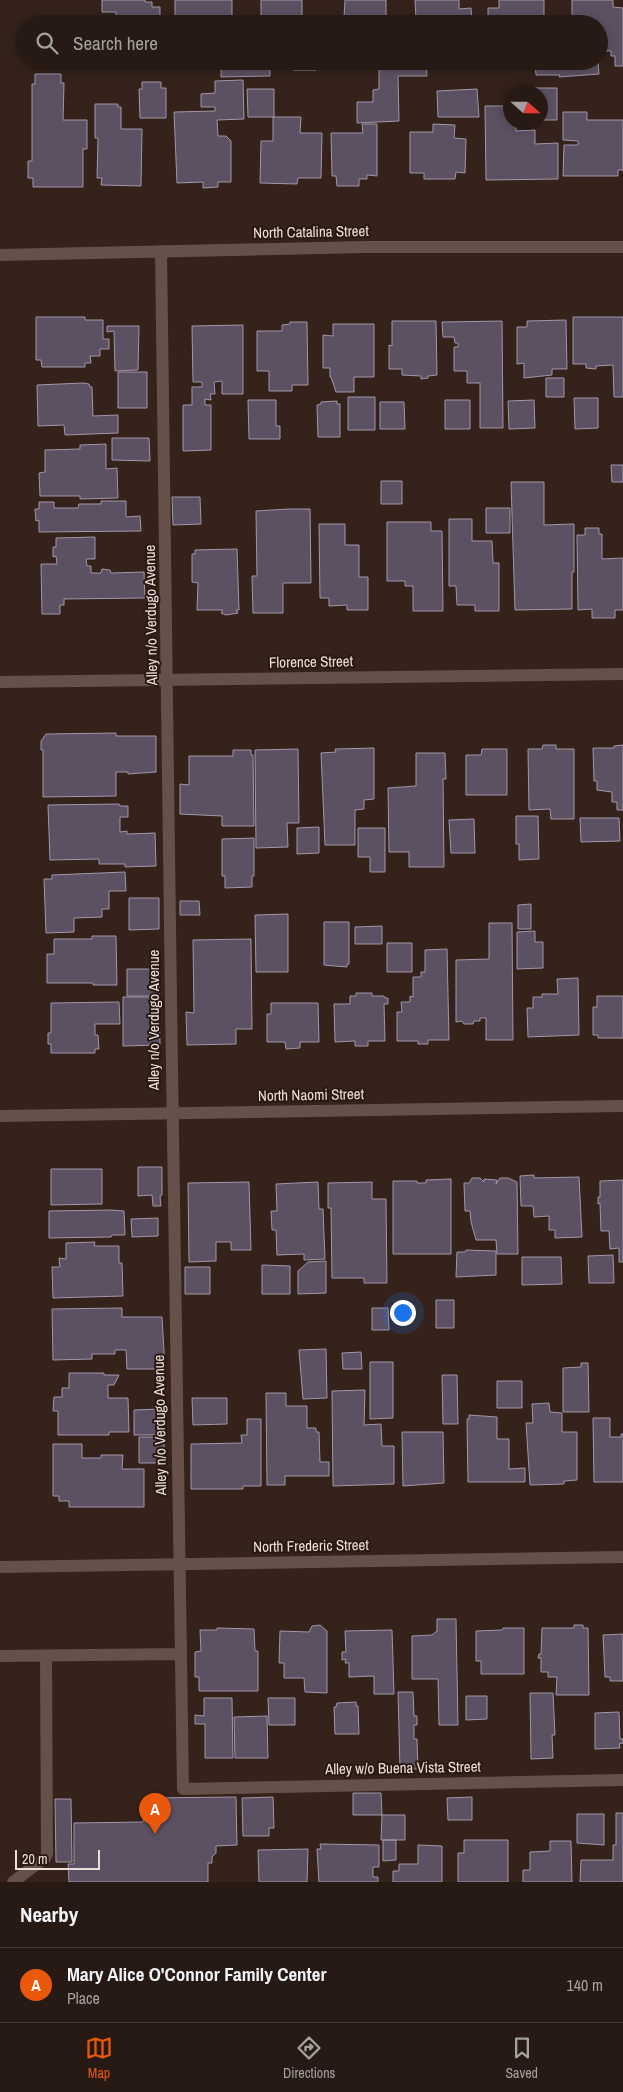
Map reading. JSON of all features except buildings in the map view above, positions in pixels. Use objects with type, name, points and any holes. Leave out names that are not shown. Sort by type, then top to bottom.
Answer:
[{"type":"street","name":"North Catalina Street","points":[[0,255],[364,247],[623,247]]},
{"type":"street","name":"Alley n/o Verdugo Avenue","points":[[161,251],[168,680],[171,1114],[183,1789]]},
{"type":"street","name":"Florence Street","points":[[0,682],[623,674]]},
{"type":"street","name":"North Naomi Street","points":[[0,1116],[623,1106]]},
{"type":"street","name":"North Frederic Street","points":[[0,1567],[623,1557]]},
{"type":"street","points":[[0,1656],[180,1654]]},
{"type":"street","points":[[12,1882],[45,1858],[47,1854],[46,1656]]},
{"type":"street","name":"Alley w/o Buena Vista Street","points":[[183,1789],[623,1780]]},
{"type":"place","name":"Mary Alice O'Connor Family Center","points":[[155,1834]]}]
